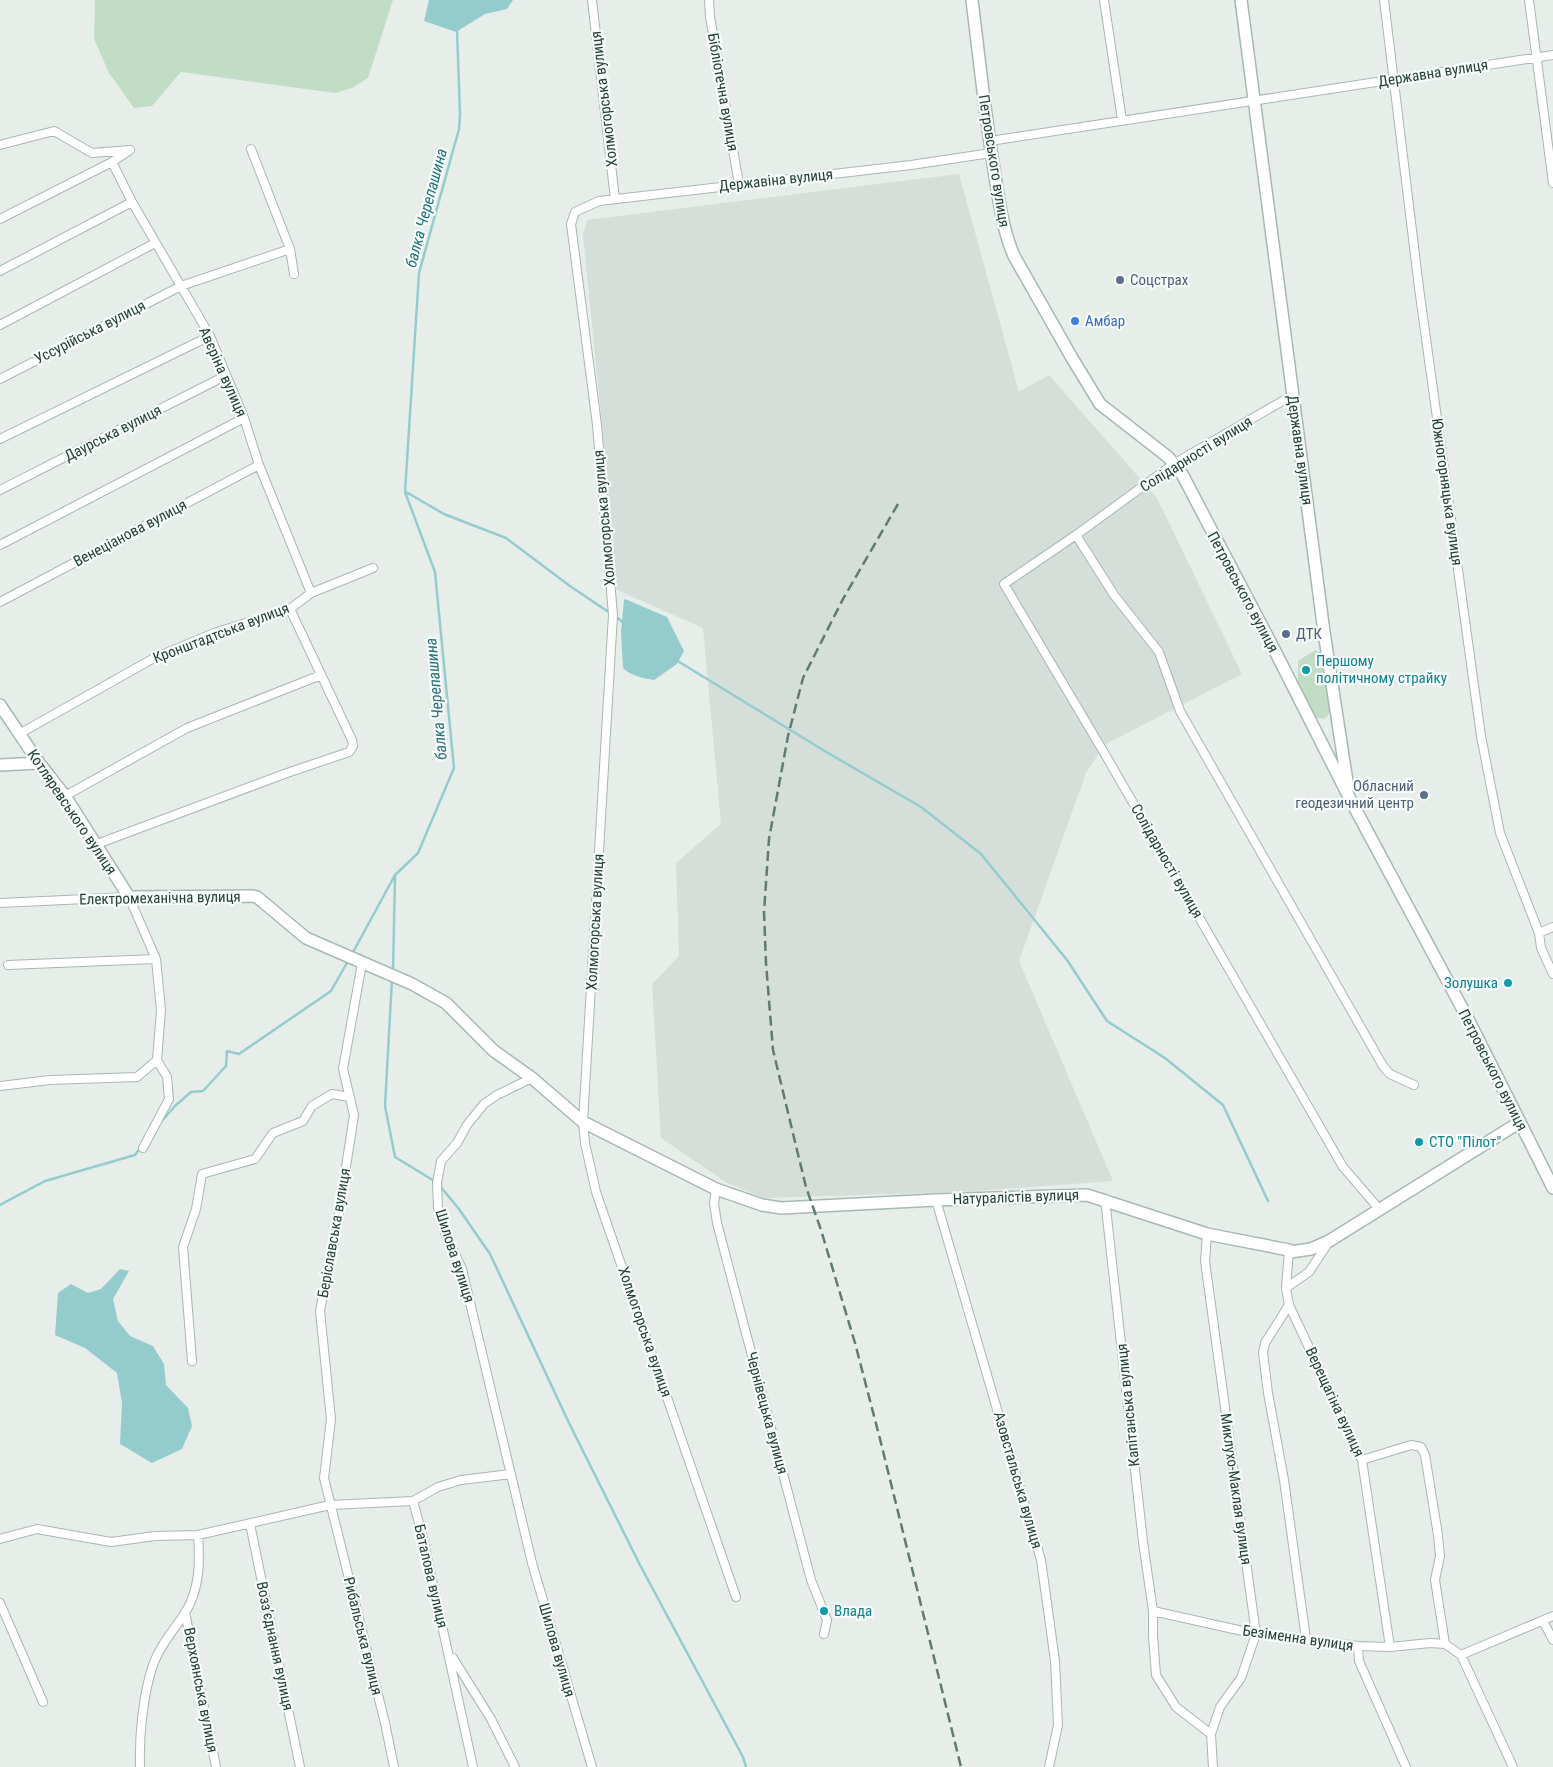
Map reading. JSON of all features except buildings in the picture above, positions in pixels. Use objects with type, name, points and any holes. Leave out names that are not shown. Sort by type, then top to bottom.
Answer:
[{"type":"main road","name":"Петровського вулиця","points":[[972,0],[990,147],[1002,219],[1010,246],[1091,392],[1104,408],[1175,464],[1276,653],[1350,799],[1468,1019],[1553,1188]]},
{"type":"main road","name":"Державна вулиця","points":[[1241,0],[1324,632],[1350,799]]},
{"type":"main road","name":"Котляревського вулиця","points":[[0,705],[65,796],[129,897]]},
{"type":"main road","points":[[0,765],[39,762]]},
{"type":"main road","name":"Електромеханічна вулиця","points":[[129,897],[253,896],[306,938],[412,984],[446,1003],[494,1051],[532,1078]]},
{"type":"main road","name":"Натуралістів вулиця","points":[[532,1078],[583,1122],[716,1189],[762,1205],[781,1208],[1087,1195],[1207,1234],[1288,1250],[1290,1252],[1311,1248],[1329,1241],[1520,1122]]},
{"type":"street","name":"Холмогорська вулиця","points":[[592,0],[616,199]]},
{"type":"street","name":"Бібліотечна вулиця","points":[[709,0],[710,18],[738,184]]},
{"type":"street","points":[[1104,0],[1122,120]]},
{"type":"street","name":"Южногорняцька вулиця","points":[[1384,0],[1444,474],[1481,736],[1500,833],[1553,974]]},
{"type":"street","points":[[1529,0],[1553,183]]},
{"type":"street","name":"Державна вулиця","points":[[990,147],[1122,120],[1553,54]]},
{"type":"street","points":[[0,145],[54,131],[92,153],[130,150],[112,162],[0,219]]},
{"type":"street","name":"Державіна вулиця","points":[[571,224],[575,212],[599,201],[912,165],[990,147]]},
{"type":"street","points":[[251,149],[290,249],[294,274]]},
{"type":"street","name":"Авєріна вулиця","points":[[112,162],[132,202],[210,336],[244,418],[260,465],[311,593]]},
{"type":"street","points":[[0,271],[132,202]]},
{"type":"street","name":"Холмогорська вулиця","points":[[571,224],[597,425],[613,615],[583,1122],[585,1143],[596,1192],[736,1596]]},
{"type":"street","points":[[0,325],[156,243]]},
{"type":"street","name":"Уссурійська вулиця","points":[[0,379],[181,286],[290,249]]},
{"type":"street","points":[[0,439],[210,336]]},
{"type":"street","name":"Даурська вулиця","points":[[0,490],[225,376]]},
{"type":"street","name":"Солідарності вулиця","points":[[1293,395],[1175,464],[1004,584],[1106,756],[1343,1167],[1380,1210]]},
{"type":"street","points":[[0,545],[244,418]]},
{"type":"street","name":"Венеціанова вулиця","points":[[0,602],[260,465]]},
{"type":"street","points":[[1076,535],[1114,594],[1159,652],[1180,711],[1383,1066],[1390,1074],[1414,1085]]},
{"type":"street","name":"Кронштадтська вулиця","points":[[20,734],[154,658],[214,634],[290,609],[311,593],[373,568]]},
{"type":"street","points":[[97,844],[287,773],[349,752],[353,746],[352,740],[290,609]]},
{"type":"street","points":[[65,796],[186,728],[321,675]]},
{"type":"street","name":"Електромеханічна вулиця","points":[[0,903],[129,897]]},
{"type":"street","name":"Котляревського вулиця","points":[[129,897],[156,959],[161,1010],[157,1060],[167,1077],[169,1098],[143,1148]]},
{"type":"street","points":[[1539,933],[1553,927]]},
{"type":"street","points":[[8,965],[156,959]]},
{"type":"street","name":"Беріславська вулиця","points":[[330,1505],[324,1478],[330,1419],[320,1311],[337,1225],[354,1115],[343,1070],[362,963]]},
{"type":"street","points":[[0,1086],[50,1080],[137,1077],[157,1060]]},
{"type":"street","name":"Шилова вулиця","points":[[532,1078],[497,1095],[475,1114],[467,1125],[457,1143],[441,1161],[437,1183],[438,1208],[445,1234],[462,1269],[532,1563],[592,1767]]},
{"type":"street","points":[[192,1361],[183,1248],[196,1209],[202,1174],[255,1160],[273,1133],[303,1122],[312,1106],[332,1094],[349,1097]]},
{"type":"street","name":"Чернівецька вулиця","points":[[716,1189],[714,1203],[717,1223],[811,1580],[827,1620],[824,1634]]},
{"type":"street","name":"Азовстальська вулиця","points":[[936,1200],[1041,1560],[1055,1661],[1058,1725],[1049,1767]]},
{"type":"street","name":"Капітанська вулиця","points":[[1105,1200],[1152,1611],[1156,1675],[1176,1707],[1211,1734]]},
{"type":"street","name":"Миклухо-Маклая вулиця","points":[[1207,1234],[1205,1261],[1256,1634],[1241,1678],[1220,1707],[1211,1734]]},
{"type":"street","points":[[1286,1288],[1309,1272],[1329,1241]]},
{"type":"street","name":"Верещагіна вулиця","points":[[1288,1250],[1286,1288],[1289,1305],[1362,1460],[1390,1647]]},
{"type":"street","points":[[1289,1305],[1265,1343],[1263,1353],[1268,1393],[1284,1480],[1306,1639]]},
{"type":"street","points":[[1362,1460],[1411,1445],[1421,1447],[1425,1455],[1438,1535],[1440,1556],[1435,1580],[1445,1644],[1461,1655],[1514,1767]]},
{"type":"street","points":[[0,1539],[37,1529],[111,1542],[155,1536],[198,1535],[330,1505],[413,1501],[438,1487],[461,1480],[511,1474]]},
{"type":"street","name":"Баталова вулиця","points":[[413,1501],[449,1652],[473,1767]]},
{"type":"street","name":"Рибальська вулиця","points":[[330,1505],[385,1723],[394,1767]]},
{"type":"street","name":"Возз’єднання вулиця","points":[[250,1524],[300,1767]]},
{"type":"street","points":[[140,1767],[145,1700],[153,1665],[167,1637],[185,1612],[192,1598],[197,1582],[200,1557],[198,1535]]},
{"type":"street","points":[[0,1603],[43,1702]]},
{"type":"street","name":"Безіменна вулиця","points":[[1152,1611],[1256,1634],[1358,1646],[1390,1647],[1445,1644]]},
{"type":"street","name":"Верхоянська вулиця","points":[[185,1612],[216,1767]]},
{"type":"street","points":[[1461,1655],[1553,1616]]},
{"type":"street","points":[[1544,1621],[1553,1640]]},
{"type":"street","points":[[1358,1646],[1359,1661],[1406,1767]]},
{"type":"street","name":"Баталова вулиця","points":[[449,1652],[491,1720],[515,1767]]},
{"type":"street","points":[[1211,1734],[1213,1767]]},
{"type":"shaded area","points":[[959,174],[1019,392],[1049,375],[1157,498],[1242,674],[1104,745],[1086,773],[1019,961],[1113,1181],[959,1192],[764,1198],[727,1183],[661,1138],[652,984],[679,956],[676,863],[721,824],[703,628],[615,589],[604,445],[583,235],[587,220]]},
{"type":"green space","points":[[95,0],[393,0],[368,78],[352,88],[335,93],[181,72],[152,106],[134,108],[109,73],[94,39]]},
{"type":"green space","points":[[1315,650],[1322,655],[1330,711],[1327,717],[1323,719],[1316,717],[1298,683],[1298,661]]},
{"type":"water","points":[[429,0],[513,0],[507,9],[485,14],[456,32],[424,21]]},
{"type":"water","points":[[625,599],[667,617],[684,651],[677,664],[654,680],[633,675],[623,668],[621,632]]},
{"type":"water","points":[[120,1269],[129,1271],[113,1299],[118,1321],[130,1336],[153,1346],[164,1364],[166,1385],[188,1408],[192,1426],[182,1449],[152,1463],[120,1444],[122,1403],[117,1373],[85,1348],[55,1335],[58,1293],[71,1284],[88,1293],[101,1289]]},
{"type":"waterway","name":"балка Черепашина","points":[[352,954],[395,875],[418,853],[454,768],[435,572],[405,492],[419,273],[459,129],[457,30]]},
{"type":"waterway","points":[[406,492],[444,514],[506,538],[610,613]]},
{"type":"waterway","points":[[615,616],[624,623]]},
{"type":"waterway","points":[[676,660],[823,750],[921,807],[981,854],[1067,960],[1107,1021],[1165,1058],[1223,1105],[1268,1201]]},
{"type":"waterway","points":[[393,971],[395,876]]},
{"type":"waterway","name":"балка Черепашина","points":[[159,1124],[191,1092],[203,1091],[226,1066],[227,1051],[239,1054],[331,991],[348,961]]},
{"type":"waterway","points":[[392,979],[385,1106],[395,1157],[436,1182]]},
{"type":"waterway","name":"балка Черепашина","points":[[0,1205],[45,1181],[135,1155],[140,1148]]},
{"type":"waterway","points":[[440,1186],[459,1209],[490,1254],[569,1423],[640,1565],[743,1757],[746,1767]]},
{"type":"railway","points":[[898,504],[843,599],[803,678],[788,736],[769,839],[764,912],[766,963],[773,1050],[796,1146],[806,1187],[855,1343],[961,1767]]},
{"type":"place","name":"Соцстрах","points":[[1120,280]]},
{"type":"place","name":"Амбар","points":[[1075,321]]},
{"type":"place","name":"ДТК","points":[[1286,634]]},
{"type":"place","name":"Першому політичному страйку","points":[[1306,670]]},
{"type":"place","name":"Обласний геодезичний центр","points":[[1424,795]]},
{"type":"place","name":"Золушка","points":[[1508,983]]},
{"type":"place","name":"СТО \"Пілот\"","points":[[1419,1142]]},
{"type":"place","name":"Влада","points":[[824,1611]]}]
